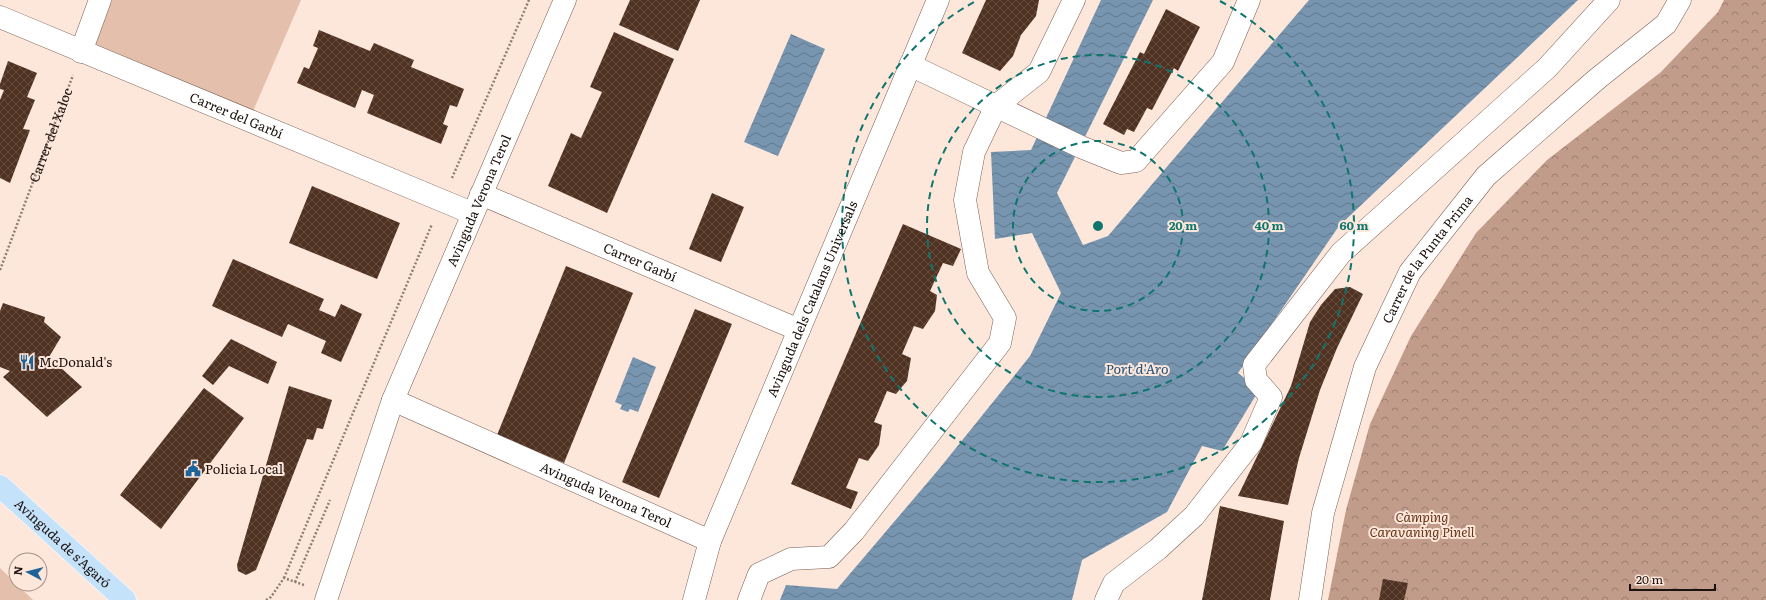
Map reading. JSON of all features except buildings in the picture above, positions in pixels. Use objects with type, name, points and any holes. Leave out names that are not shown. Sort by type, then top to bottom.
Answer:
[{"type":"main road","name":"Avinguda de s'Agaró","points":[[0,486],[125,600]]},
{"type":"street","points":[[81,52],[100,0]]},
{"type":"street","name":"Avinguda Verona Terol","points":[[325,598],[393,400],[564,0]]},
{"type":"street","name":"Avinguda dels Catalans Universals","points":[[694,600],[710,541],[938,0]]},
{"type":"street","points":[[748,600],[759,574],[791,559],[829,557],[854,531],[1000,344],[1006,318],[978,273],[965,200],[974,152],[996,106],[1040,72],[1074,0]]},
{"type":"street","points":[[910,66],[1081,147],[1121,163],[1136,161],[1223,62],[1248,0]]},
{"type":"street","points":[[1106,600],[1114,583],[1158,550],[1194,516],[1251,443],[1271,397],[1256,380],[1254,365],[1341,253],[1547,68],[1609,0]]},
{"type":"street","name":"Carrer de la Punta Prima","points":[[1310,600],[1323,513],[1366,367],[1410,272],[1486,176],[1597,79],[1666,24],[1680,0]]},
{"type":"street","name":"Carrer del Garbí","points":[[0,17],[442,201],[477,203]]},
{"type":"street","name":"Carrer Garbí","points":[[477,203],[799,330]]},
{"type":"street","name":"Avinguda Verona Terol","points":[[393,400],[710,541]]},
{"type":"path","points":[[266,600],[271,597],[284,578],[442,201],[529,0]]},
{"type":"path","name":"Carrer del Xaloc","points":[[0,270],[81,52]]},
{"type":"path","points":[[284,578],[325,598]]},
{"type":"shaded area","points":[[112,0],[301,0],[253,111],[95,45]]},
{"type":"shaded area","points":[[0,568],[8,576],[8,592],[25,592],[33,600],[0,600]]},
{"type":"green space","name":"Càmping Caravaning Pinell","points":[[1724,0],[1766,0],[1766,600],[1328,600],[1346,510],[1370,424],[1411,336],[1476,233],[1547,160],[1661,72],[1718,12]]},
{"type":"water","name":"Port d'Aro","points":[[1101,0],[1153,0],[1057,193],[1083,245],[1108,236],[1309,0],[1578,0],[1339,226],[1238,373],[1259,390],[1222,451],[1202,446],[1167,512],[1082,560],[1072,600],[780,600],[786,585],[837,589],[939,469],[1030,356],[1061,293],[1032,233],[995,239],[991,152],[1031,150]]},
{"type":"water","points":[[791,34],[825,49],[778,156],[744,142]]},
{"type":"water","points":[[633,357],[656,367],[638,412],[630,409],[628,412],[620,409],[622,405],[615,402]]},
{"type":"place","name":"McDonald's","points":[[27,362]]},
{"type":"place","name":"Policia Local","points":[[193,469]]}]
